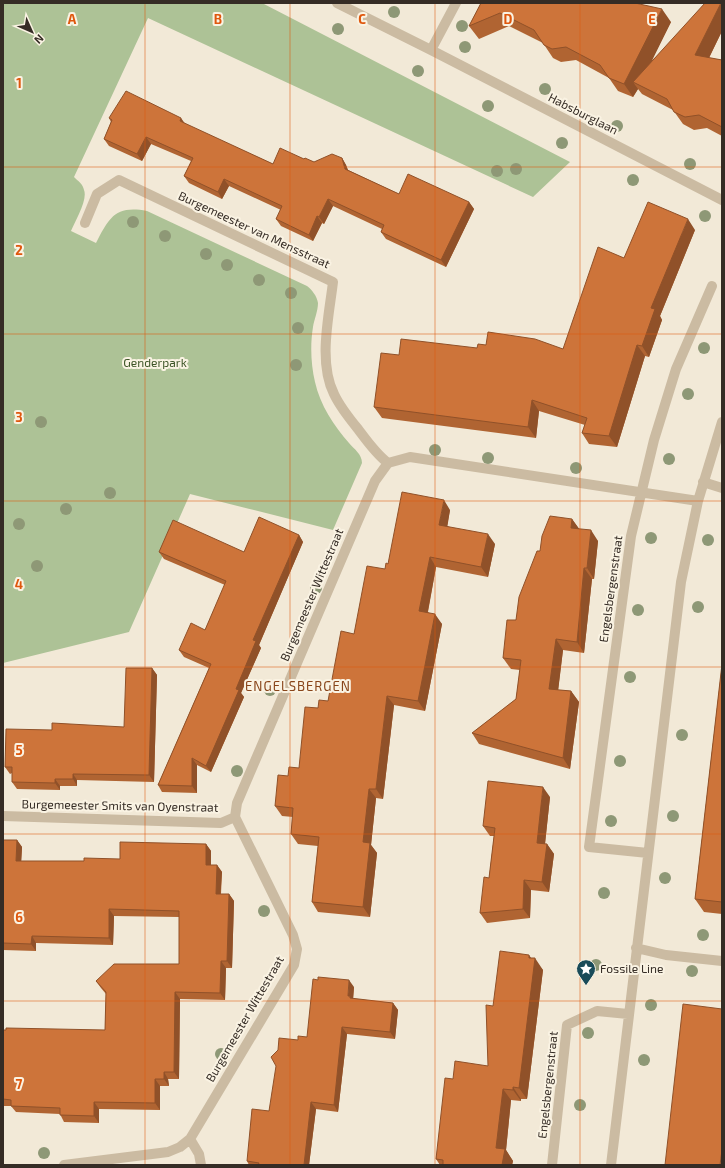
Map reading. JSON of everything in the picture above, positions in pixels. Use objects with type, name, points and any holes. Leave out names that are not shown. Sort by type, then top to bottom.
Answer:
[{"type":"street","name":"Habsburglaan","points":[[337,3],[432,50],[722,200]]},
{"type":"street","points":[[432,50],[456,3]]},
{"type":"street","name":"Burgemeester van Mensstraat","points":[[85,223],[97,194],[119,180],[333,282],[325,345],[326,368],[333,393],[345,413],[360,433],[380,457],[388,463]]},
{"type":"street","name":"Engelsbergenstraat","points":[[648,853],[589,847],[631,536],[654,440],[676,369],[712,286]]},
{"type":"street","points":[[611,1165],[681,582],[698,501],[722,422]]},
{"type":"street","points":[[388,463],[410,457],[698,501]]},
{"type":"street","name":"Burgemeester Wittestraat","points":[[64,1165],[168,1152],[180,1147],[190,1139],[294,965],[297,950],[293,935],[235,817],[237,804],[375,481],[388,463]]},
{"type":"street","points":[[703,482],[722,488]]},
{"type":"street","name":"Burgemeester Smits van Oyenstraat","points":[[3,816],[221,823],[235,817]]},
{"type":"street","points":[[636,948],[666,955],[722,962]]},
{"type":"street","name":"Engelsbergenstraat","points":[[552,1165],[568,1025],[596,1011],[628,1014]]},
{"type":"street","points":[[190,1139],[199,1154],[201,1165]]},
{"type":"green space","name":"Genderpark","points":[[3,3],[262,3],[570,162],[533,197],[148,18],[74,177],[83,186],[85,194],[83,205],[71,231],[96,243],[109,220],[114,215],[127,210],[147,211],[311,289],[317,298],[318,303],[313,327],[311,348],[317,391],[328,415],[343,436],[359,454],[362,463],[333,530],[190,494],[129,632],[3,663]]},
{"type":"building","points":[[481,3],[635,3],[662,9],[624,84],[609,78],[600,65],[566,47],[552,49],[544,45],[534,30],[500,13],[469,26]]},
{"type":"building","points":[[705,3],[721,3],[695,55],[722,60],[722,127],[699,115],[685,117],[674,112],[667,99],[633,82]]},
{"type":"building","points":[[126,91],[181,118],[180,121],[273,164],[280,148],[314,162],[332,154],[342,158],[345,169],[399,194],[408,174],[469,202],[441,260],[381,232],[384,225],[328,199],[319,217],[317,216],[309,235],[276,219],[282,206],[224,179],[218,192],[184,176],[193,158],[146,137],[137,154],[104,139],[112,120],[109,118]]},
{"type":"building","points":[[648,202],[688,219],[651,308],[655,309],[642,346],[637,345],[609,436],[582,433],[587,418],[532,400],[528,427],[374,407],[381,353],[399,355],[401,339],[477,348],[478,344],[486,345],[488,332],[535,339],[563,349],[598,247],[624,258]]},
{"type":"building","points":[[402,492],[444,500],[439,525],[488,534],[481,567],[430,557],[419,611],[435,614],[418,701],[387,696],[376,789],[369,789],[363,842],[370,843],[363,907],[312,902],[319,837],[291,834],[293,808],[275,806],[278,775],[288,776],[289,767],[299,768],[305,707],[318,708],[319,700],[328,701],[341,631],[354,634],[367,566],[385,569],[386,563],[388,564]]},
{"type":"building","points":[[550,516],[572,519],[571,528],[591,530],[587,568],[584,568],[577,642],[556,639],[549,689],[571,691],[563,758],[472,733],[516,699],[521,660],[503,658],[507,620],[516,620],[519,597],[537,551],[540,551],[542,536]]},
{"type":"building","points":[[259,517],[299,535],[253,640],[256,641],[236,689],[239,690],[206,766],[192,758],[192,786],[158,785],[211,664],[179,650],[191,623],[205,630],[226,581],[159,552],[173,520],[244,552]]},
{"type":"building","points":[[722,664],[722,902],[695,899]]},
{"type":"building","points":[[126,668],[152,668],[149,775],[73,774],[73,779],[55,779],[55,783],[12,782],[12,767],[5,767],[6,729],[52,730],[52,723],[124,727]]},
{"type":"building","points":[[488,781],[543,787],[537,843],[547,844],[542,882],[524,880],[523,909],[480,913],[484,877],[489,878],[495,828],[483,826]]},
{"type":"building","points":[[3,840],[17,840],[16,861],[84,861],[84,858],[120,859],[120,842],[206,844],[206,865],[217,865],[216,894],[229,894],[227,961],[221,961],[220,993],[175,992],[174,1072],[164,1072],[164,1079],[155,1079],[155,1103],[94,1102],[94,1116],[60,1115],[60,1108],[11,1106],[11,1100],[3,1099],[3,1030],[6,1030],[6,1028],[105,1030],[106,992],[96,981],[114,964],[179,964],[179,911],[109,909],[109,938],[32,936],[31,944],[3,943]]},
{"type":"building","points":[[500,951],[529,955],[529,958],[535,958],[519,1088],[513,1087],[513,1090],[503,1089],[496,1148],[505,1149],[502,1165],[443,1165],[443,1160],[436,1159],[445,1078],[453,1079],[455,1061],[488,1066],[486,1005],[493,1006]]},
{"type":"building","points":[[318,977],[349,980],[348,996],[350,996],[350,998],[393,1003],[390,1032],[342,1027],[334,1105],[311,1102],[304,1165],[258,1165],[259,1163],[247,1161],[252,1109],[269,1111],[276,1066],[271,1057],[278,1050],[279,1038],[298,1040],[298,1036],[307,1037],[313,979],[318,980]]},
{"type":"building","points":[[683,1004],[722,1009],[722,1150],[720,1165],[665,1165]]},
{"type":"place","name":"Fossile Line","points":[[586,986]]},
{"type":"district","name":"ENGELSBERGEN","points":[[298,686]]}]
